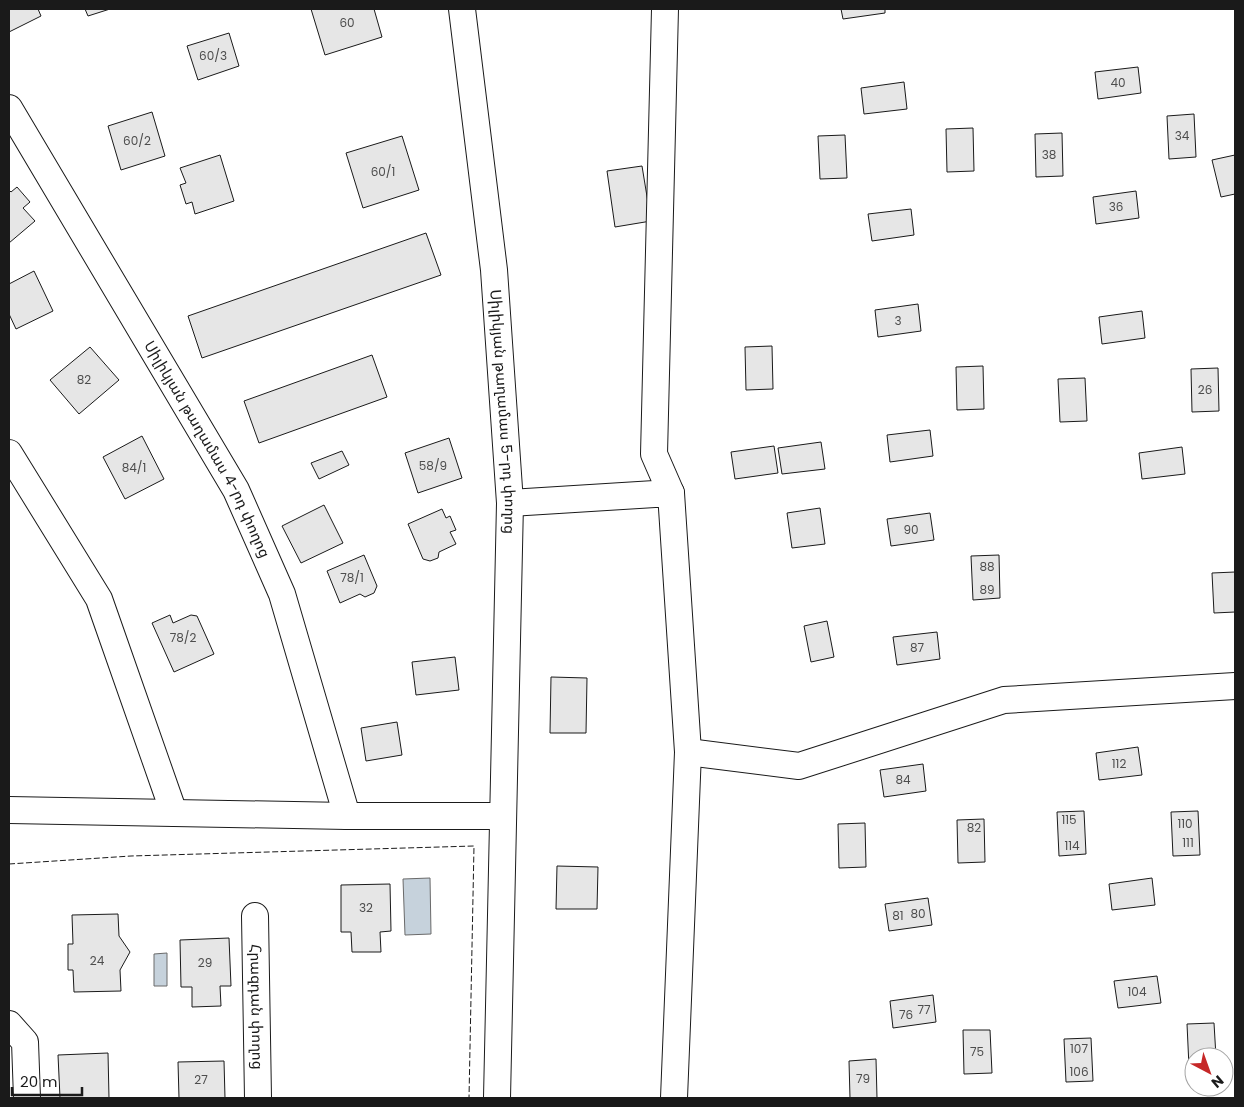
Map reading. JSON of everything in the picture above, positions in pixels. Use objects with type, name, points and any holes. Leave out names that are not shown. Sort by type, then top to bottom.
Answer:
[{"type":"street","name":"Սիլիկյան թաղամաս 5-րդ փողոց","points":[[462,9],[494,270],[510,502],[497,1098]]},
{"type":"street","points":[[665,9],[654,454],[671,493],[688,752],[674,1098]]},
{"type":"street","name":"Սիլիկյան թաղամաս 4-րդ փողոց","points":[[9,108],[236,490],[282,594],[347,816]]},
{"type":"street","points":[[9,453],[99,599],[174,813]]},
{"type":"street","points":[[510,502],[671,493]]},
{"type":"street","points":[[688,752],[799,766],[1004,700],[1235,686]]},
{"type":"street","points":[[9,810],[347,816],[503,816]]},
{"type":"street","name":"Հրազդան փողոց","points":[[255,916],[258,1098]]},
{"type":"street","points":[[9,1024],[25,1042],[27,1098]]},
{"type":"shaded area","points":[[430,878],[431,934],[405,935],[403,879]]},
{"type":"shaded area","points":[[167,953],[167,986],[154,986],[154,954]]},
{"type":"building","points":[[9,9],[38,9],[41,16],[9,32]]},
{"type":"building","points":[[85,9],[110,9],[88,16]]},
{"type":"building","points":[[311,9],[374,9],[382,37],[325,55]]},
{"type":"building","points":[[841,9],[885,9],[885,13],[843,19]]},
{"type":"building","points":[[229,33],[239,66],[198,80],[187,46]]},
{"type":"building","points":[[1138,67],[1141,93],[1098,99],[1095,72]]},
{"type":"building","points":[[904,82],[907,109],[864,114],[861,88]]},
{"type":"building","points":[[152,112],[165,156],[121,170],[108,126]]},
{"type":"building","points":[[1194,114],[1196,157],[1169,159],[1167,116]]},
{"type":"building","points":[[973,128],[974,171],[947,172],[946,129]]},
{"type":"building","points":[[1062,133],[1063,176],[1036,177],[1035,134]]},
{"type":"building","points":[[845,135],[847,178],[820,179],[818,136]]},
{"type":"building","points":[[402,136],[419,190],[363,208],[346,153]]},
{"type":"building","points":[[220,155],[234,201],[195,214],[192,202],[186,204],[180,185],[186,183],[180,168]]},
{"type":"building","points":[[1235,155],[1235,194],[1221,197],[1212,160]]},
{"type":"building","points":[[642,166],[651,221],[615,227],[607,171]]},
{"type":"building","points":[[17,187],[30,202],[23,208],[35,221],[9,243],[9,190],[11,192]]},
{"type":"building","points":[[1136,191],[1139,218],[1096,224],[1093,197]]},
{"type":"building","points":[[911,209],[914,235],[872,241],[868,214]]},
{"type":"building","points":[[426,233],[441,275],[202,358],[188,316]]},
{"type":"building","points":[[34,271],[53,311],[16,329],[9,314],[9,284]]},
{"type":"building","points":[[918,304],[921,331],[878,337],[875,310]]},
{"type":"building","points":[[1142,311],[1145,338],[1102,344],[1099,317]]},
{"type":"building","points":[[772,346],[773,389],[746,390],[745,347]]},
{"type":"building","points":[[90,347],[119,380],[79,414],[50,380]]},
{"type":"building","points":[[372,355],[387,397],[259,443],[244,401]]},
{"type":"building","points":[[983,366],[984,409],[957,410],[956,367]]},
{"type":"building","points":[[1218,368],[1219,411],[1192,412],[1191,369]]},
{"type":"building","points":[[1085,378],[1087,421],[1060,422],[1058,379]]},
{"type":"building","points":[[930,430],[933,456],[890,462],[887,435]]},
{"type":"building","points":[[142,436],[164,479],[125,499],[103,457]]},
{"type":"building","points":[[449,438],[462,478],[418,493],[405,453]]},
{"type":"building","points":[[821,442],[825,469],[782,474],[778,448]]},
{"type":"building","points":[[774,446],[778,473],[735,479],[731,452]]},
{"type":"building","points":[[1182,447],[1185,474],[1142,479],[1139,453]]},
{"type":"building","points":[[342,451],[349,465],[319,479],[311,463]]},
{"type":"building","points":[[324,505],[343,543],[301,563],[282,526]]},
{"type":"building","points":[[820,508],[825,544],[792,548],[787,513]]},
{"type":"building","points":[[442,509],[446,518],[450,516],[456,530],[450,532],[456,544],[439,552],[438,558],[430,561],[423,559],[408,524]]},
{"type":"building","points":[[930,513],[934,540],[891,546],[887,519]]},
{"type":"building","points":[[364,555],[377,586],[374,593],[365,597],[360,594],[340,603],[327,571]]},
{"type":"building","points":[[999,555],[1000,598],[973,600],[971,556]]},
{"type":"building","points":[[1235,572],[1235,612],[1214,613],[1212,573]]},
{"type":"building","points":[[170,615],[173,623],[191,615],[197,616],[214,654],[174,672],[152,623]]},
{"type":"building","points":[[827,621],[834,657],[811,662],[804,626]]},
{"type":"building","points":[[937,632],[940,659],[897,665],[893,637]]},
{"type":"building","points":[[455,657],[459,690],[416,695],[412,662]]},
{"type":"building","points":[[551,677],[587,678],[586,733],[550,733]]},
{"type":"building","points":[[397,722],[402,755],[366,761],[361,728]]},
{"type":"building","points":[[1138,747],[1142,775],[1099,780],[1096,753]]},
{"type":"building","points":[[923,764],[926,791],[884,797],[880,770]]},
{"type":"building","points":[[1084,811],[1086,854],[1059,856],[1057,812]]},
{"type":"building","points":[[1198,811],[1200,855],[1173,856],[1171,812]]},
{"type":"building","points":[[984,819],[985,862],[958,863],[957,820]]},
{"type":"building","points":[[865,823],[866,867],[839,868],[838,824]]},
{"type":"building","points":[[557,866],[598,867],[597,909],[556,909]]},
{"type":"building","points":[[1152,878],[1155,905],[1112,910],[1109,884]]},
{"type":"building","points":[[390,884],[391,931],[380,932],[381,952],[352,952],[351,932],[341,932],[341,885]]},
{"type":"building","points":[[928,898],[932,925],[889,931],[885,904]]},
{"type":"building","points":[[118,914],[119,936],[130,952],[120,970],[121,991],[74,992],[73,970],[68,970],[68,944],[73,944],[72,915]]},
{"type":"building","points":[[229,938],[231,986],[220,986],[221,1006],[192,1007],[192,987],[181,987],[180,940]]},
{"type":"building","points":[[1157,976],[1161,1003],[1118,1008],[1114,981]]},
{"type":"building","points":[[933,995],[936,1022],[893,1028],[890,1001]]},
{"type":"building","points":[[1214,1023],[1215,1047],[1188,1047],[1187,1024]]},
{"type":"building","points":[[963,1030],[990,1030],[992,1073],[964,1074]]},
{"type":"building","points":[[1091,1038],[1093,1081],[1066,1082],[1064,1039]]},
{"type":"building","points":[[108,1053],[109,1098],[60,1098],[58,1055]]},
{"type":"building","points":[[876,1059],[877,1098],[850,1098],[849,1061]]},
{"type":"building","points":[[224,1061],[225,1098],[179,1098],[178,1062]]},
{"type":"fence","points":[[9,864],[131,856],[474,846],[469,1098]]}]
